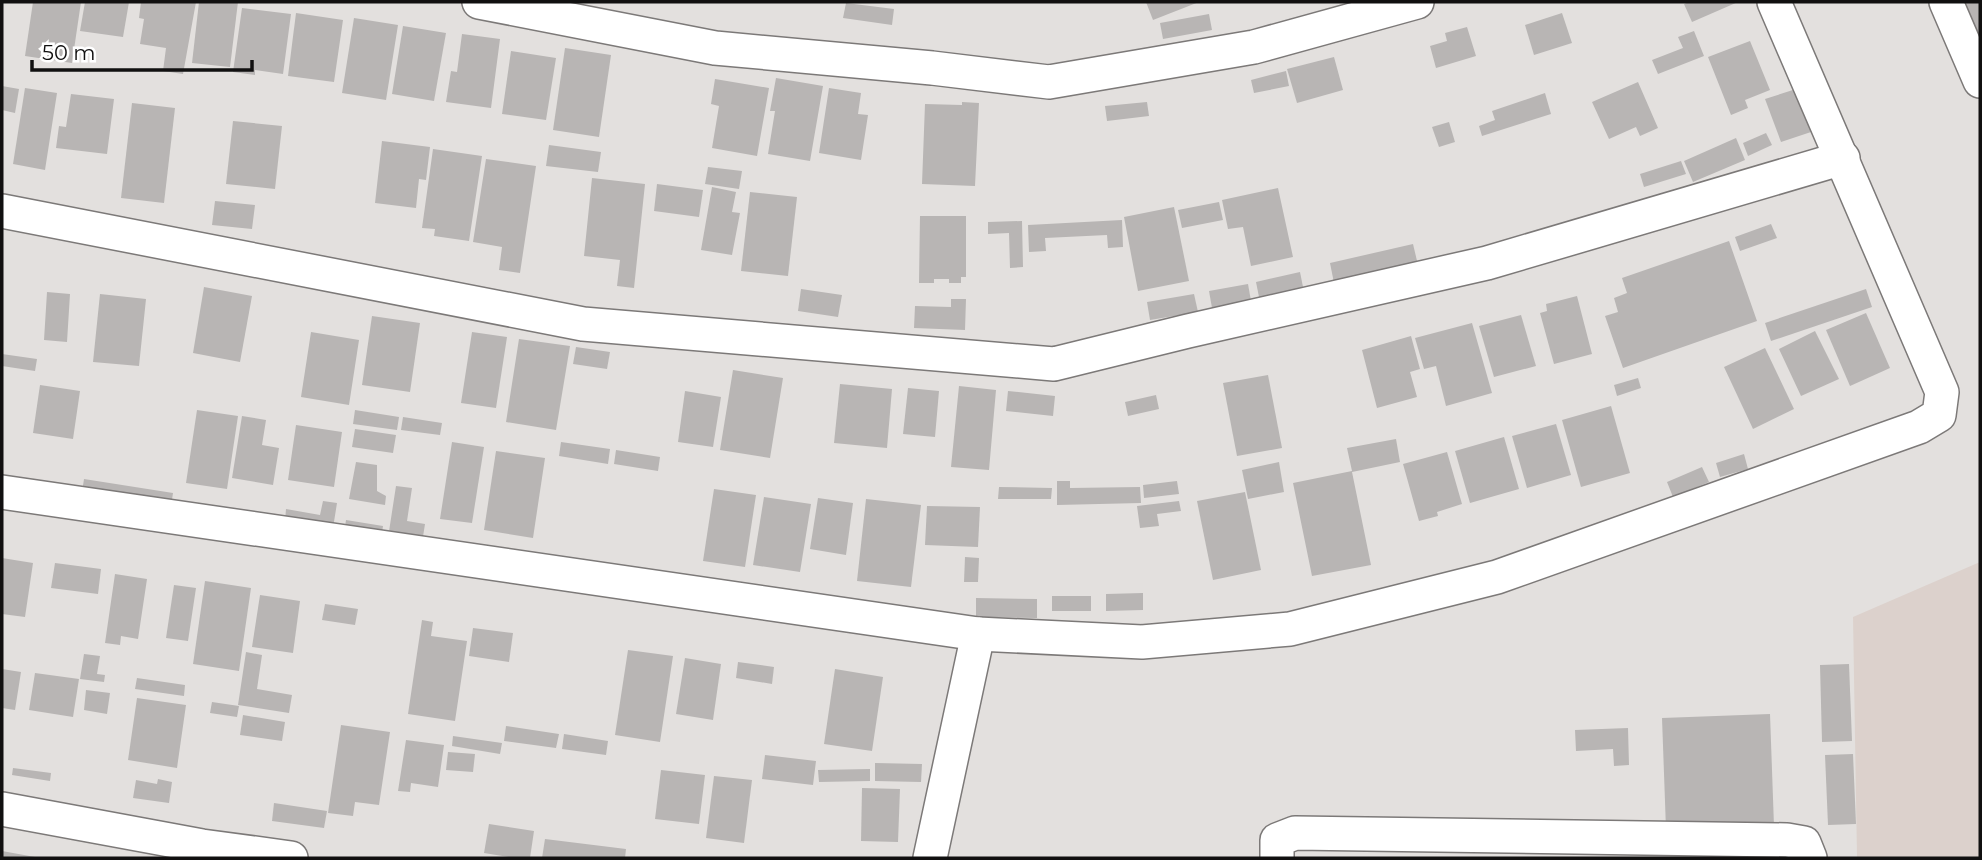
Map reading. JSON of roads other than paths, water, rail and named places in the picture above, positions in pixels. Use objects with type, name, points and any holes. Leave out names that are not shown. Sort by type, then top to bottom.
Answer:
[{"type":"street","points":[[479,2],[715,48],[1049,82],[1254,47],[1418,2]]},
{"type":"street","points":[[2,492],[978,634],[1142,642],[1290,629],[1497,577],[1919,427],[1939,415],[1942,392],[1774,2]]},
{"type":"street","points":[[1946,2],[1980,81]]},
{"type":"street","points":[[2,211],[583,324],[1054,365],[1188,331],[1487,263],[1843,158]]},
{"type":"street","points":[[930,858],[978,634]]},
{"type":"street","points":[[2,809],[202,846],[290,858]]},
{"type":"street","points":[[1277,858],[1277,840],[1295,833],[1787,840],[1804,843],[1810,858]]}]
